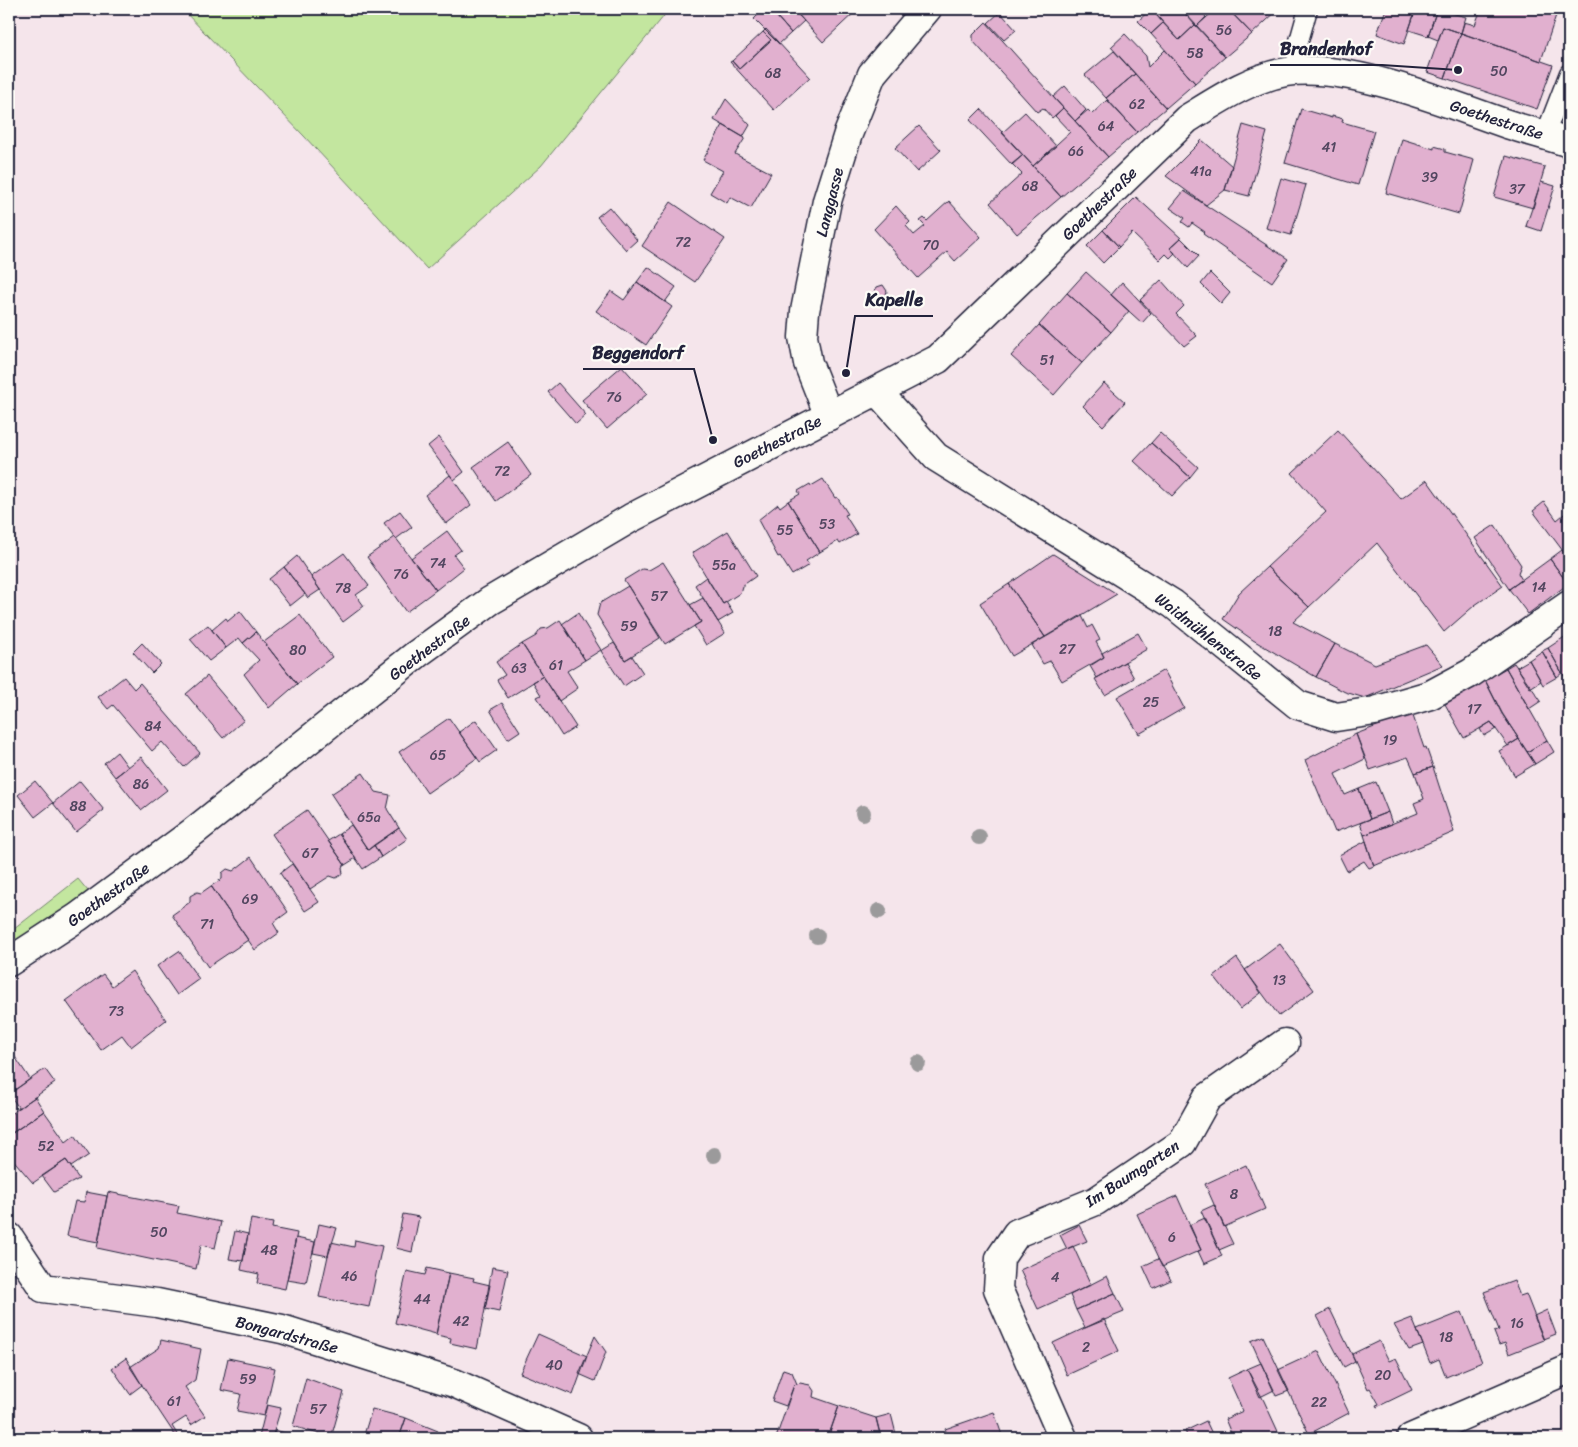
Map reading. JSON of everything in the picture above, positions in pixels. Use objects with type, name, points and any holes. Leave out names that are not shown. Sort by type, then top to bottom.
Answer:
[{"type":"street","name":"Langgasse","points":[[829,416],[808,363],[803,337],[805,311],[827,201],[848,134],[872,74],[927,9]]},
{"type":"street","name":"Goethestraße","points":[[9,962],[78,917],[193,832],[417,654],[490,601],[631,518],[938,359],[1187,119],[1220,99],[1262,78],[1296,72],[1321,72],[1362,77],[1557,139]]},
{"type":"street","name":"Waidmühlenstraße","points":[[877,391],[936,457],[1173,604],[1298,705],[1336,717],[1376,711],[1430,695],[1471,673],[1569,604]]},
{"type":"street","name":"Im Baumgarten","points":[[1062,1438],[998,1289],[1000,1258],[1017,1233],[1096,1201],[1182,1143],[1207,1098],[1284,1043]]},
{"type":"street","name":"Bongardstraße","points":[[9,1237],[43,1288],[157,1303],[282,1329],[454,1383],[578,1438]]},
{"type":"street","points":[[1410,1438],[1569,1369]]},
{"type":"lane","points":[[1296,72],[1297,48],[1308,9]]},
{"type":"lane","points":[[1557,139],[1569,73]]},
{"type":"green space","points":[[182,9],[656,9],[664,16],[541,166],[427,269],[304,136]]},
{"type":"green space","points":[[78,879],[88,891],[28,937],[9,945],[9,933]]},
{"type":"building","points":[[764,9],[770,9],[791,33],[779,44],[754,19]]},
{"type":"building","points":[[770,9],[793,9],[804,21],[791,33]]},
{"type":"building","points":[[793,9],[855,9],[857,10],[823,42]]},
{"type":"building","points":[[1151,9],[1163,23],[1151,34],[1138,21]]},
{"type":"building","points":[[1151,9],[1181,9],[1195,25],[1179,40]]},
{"type":"building","points":[[1181,9],[1199,9],[1206,17],[1197,26]]},
{"type":"building","points":[[1216,9],[1228,9],[1252,34],[1225,57],[1197,26]]},
{"type":"building","points":[[1228,9],[1279,9],[1252,34]]},
{"type":"building","points":[[1386,9],[1416,9],[1404,44],[1377,34]]},
{"type":"building","points":[[1416,9],[1437,9],[1428,36],[1409,30]]},
{"type":"building","points":[[1437,9],[1466,17],[1461,33],[1443,27],[1438,40],[1428,36]]},
{"type":"building","points":[[1481,9],[1558,9],[1541,61],[1461,33],[1464,22],[1475,25]]},
{"type":"building","points":[[1000,12],[1016,30],[1004,40],[988,23]]},
{"type":"building","points":[[986,22],[1063,108],[1052,118],[1043,108],[1037,112],[973,41],[973,35]]},
{"type":"building","points":[[1163,23],[1179,40],[1195,25],[1225,57],[1195,83],[1151,34]]},
{"type":"building","points":[[1443,27],[1461,33],[1445,78],[1427,72]]},
{"type":"building","points":[[766,29],[810,77],[774,110],[730,62],[732,61],[739,69],[771,40],[763,32]]},
{"type":"building","points":[[763,32],[771,40],[739,69],[732,61]]},
{"type":"building","points":[[1461,33],[1553,65],[1537,109],[1445,78]]},
{"type":"building","points":[[1125,34],[1146,56],[1148,67],[1165,50],[1195,83],[1166,108],[1111,47]]},
{"type":"building","points":[[1114,51],[1135,74],[1106,98],[1085,75]]},
{"type":"building","points":[[1135,74],[1166,108],[1137,132],[1106,98]]},
{"type":"building","points":[[1065,86],[1086,110],[1075,121],[1053,97]]},
{"type":"building","points":[[726,99],[750,125],[743,137],[714,120]]},
{"type":"building","points":[[1107,100],[1137,132],[1108,157],[1075,121],[1088,110],[1092,114]]},
{"type":"building","points":[[1063,108],[1108,157],[1061,197],[1033,166],[1070,132],[1055,116]]},
{"type":"building","points":[[981,109],[1023,155],[1012,165],[970,120]]},
{"type":"building","points":[[1301,109],[1332,118],[1332,116],[1343,119],[1342,122],[1374,131],[1358,185],[1285,163]]},
{"type":"building","points":[[1025,112],[1056,146],[1033,166],[1002,133]]},
{"type":"building","points":[[723,125],[745,138],[735,154],[771,173],[751,208],[730,197],[727,203],[710,193],[723,171],[703,160]]},
{"type":"building","points":[[1243,125],[1267,132],[1249,196],[1225,190]]},
{"type":"building","points":[[919,126],[941,150],[917,172],[895,148]]},
{"type":"building","points":[[1402,139],[1434,149],[1434,146],[1445,149],[1445,152],[1474,160],[1459,214],[1386,193]]},
{"type":"building","points":[[1202,140],[1232,166],[1225,190],[1206,205],[1166,176]]},
{"type":"building","points":[[1023,155],[1061,197],[1017,234],[990,203],[1022,174],[1012,164]]},
{"type":"building","points":[[1506,156],[1545,167],[1533,208],[1494,197]]},
{"type":"building","points":[[1281,178],[1306,185],[1291,235],[1266,228]]},
{"type":"building","points":[[1541,182],[1555,186],[1541,231],[1526,226]]},
{"type":"building","points":[[1184,191],[1288,259],[1272,282],[1203,234],[1205,232],[1192,223],[1189,227],[1182,222],[1185,218],[1170,208]]},
{"type":"building","points":[[1136,197],[1181,238],[1170,248],[1175,253],[1170,258],[1166,254],[1160,260],[1132,233],[1119,247],[1103,230]]},
{"type":"building","points":[[949,201],[981,237],[955,261],[947,252],[918,278],[874,229],[896,206],[910,222],[906,226],[914,235],[925,226],[920,221],[924,218],[927,221]]},
{"type":"building","points":[[671,202],[725,239],[695,282],[642,246]]},
{"type":"building","points":[[609,207],[637,240],[626,250],[597,217]]},
{"type":"building","points":[[1103,230],[1119,247],[1103,263],[1087,246]]},
{"type":"building","points":[[1181,238],[1199,256],[1188,268],[1170,248]]},
{"type":"building","points":[[648,267],[676,287],[665,302],[637,282]]},
{"type":"building","points":[[1086,272],[1129,311],[1111,332],[1067,293]]},
{"type":"building","points":[[1210,273],[1230,293],[1221,304],[1201,284]]},
{"type":"building","points":[[1161,280],[1184,306],[1176,314],[1197,336],[1184,346],[1140,300]]},
{"type":"building","points":[[637,282],[672,307],[646,345],[596,311],[611,291],[624,300]]},
{"type":"building","points":[[1122,282],[1151,313],[1142,323],[1111,295]]},
{"type":"building","points":[[883,285],[887,291],[884,303],[871,297],[877,287]]},
{"type":"building","points":[[1067,293],[1111,332],[1082,363],[1039,325]]},
{"type":"building","points":[[1039,325],[1082,363],[1054,395],[1011,356]]},
{"type":"building","points":[[622,366],[647,394],[607,429],[582,400]]},
{"type":"building","points":[[558,383],[586,415],[576,424],[548,392]]},
{"type":"building","points":[[1104,383],[1125,402],[1103,426],[1083,406]]},
{"type":"building","points":[[1338,430],[1401,499],[1427,480],[1503,586],[1475,605],[1444,632],[1377,543],[1309,607],[1267,567],[1326,512],[1292,473]]},
{"type":"building","points":[[1160,433],[1198,467],[1190,477],[1151,443]]},
{"type":"building","points":[[439,437],[464,472],[454,480],[428,446]]},
{"type":"building","points":[[508,442],[531,475],[496,501],[473,467]]},
{"type":"building","points":[[1151,443],[1190,477],[1172,496],[1134,461]]},
{"type":"building","points":[[450,475],[471,505],[446,524],[425,495]]},
{"type":"building","points":[[823,479],[848,514],[845,515],[857,534],[840,544],[838,541],[820,552],[788,501],[800,494],[798,491]]},
{"type":"building","points":[[788,501],[820,552],[806,561],[809,565],[792,575],[780,556],[778,557],[758,520],[778,504],[780,507]]},
{"type":"building","points":[[1544,502],[1557,520],[1569,510],[1569,559],[1533,511]]},
{"type":"building","points":[[400,511],[412,527],[396,539],[384,523]]},
{"type":"building","points":[[1495,525],[1521,565],[1518,573],[1522,580],[1509,589],[1475,538]]},
{"type":"building","points":[[447,531],[461,550],[454,555],[464,568],[436,590],[411,558]]},
{"type":"building","points":[[728,531],[756,576],[742,586],[740,593],[723,604],[692,553]]},
{"type":"building","points":[[395,537],[436,590],[406,612],[367,557]]},
{"type":"building","points":[[1562,550],[1569,559],[1568,584],[1550,559]]},
{"type":"building","points":[[344,553],[369,586],[356,595],[364,606],[343,622],[311,577]]},
{"type":"building","points":[[1053,554],[1117,594],[1045,637],[1009,584]]},
{"type":"building","points":[[297,556],[320,590],[308,598],[284,567]]},
{"type":"building","points":[[1550,559],[1568,584],[1528,614],[1509,589]]},
{"type":"building","points":[[663,562],[701,622],[665,644],[624,580],[642,569],[649,570]]},
{"type":"building","points":[[284,567],[305,594],[290,606],[269,579]]},
{"type":"building","points":[[1267,567],[1309,607],[1293,622],[1335,644],[1316,677],[1253,640],[1223,619],[1239,593]]},
{"type":"building","points":[[706,577],[723,604],[726,602],[733,613],[718,622],[695,585]]},
{"type":"building","points":[[1009,584],[1045,637],[1012,656],[980,603]]},
{"type":"building","points":[[628,586],[660,638],[625,660],[597,615],[600,603]]},
{"type":"building","points":[[703,598],[725,633],[706,645],[694,626],[701,622],[690,605]]},
{"type":"building","points":[[240,611],[256,632],[243,643],[239,638],[226,648],[212,630],[226,618],[228,621]]},
{"type":"building","points":[[578,613],[601,650],[585,660],[562,624]]},
{"type":"building","points":[[300,615],[332,657],[297,684],[264,642]]},
{"type":"building","points":[[1082,616],[1088,628],[1092,625],[1100,640],[1096,642],[1104,657],[1062,681],[1050,661],[1043,664],[1032,645]]},
{"type":"building","points":[[560,620],[585,660],[567,671],[578,688],[559,701],[522,644],[536,636],[541,629],[548,628]]},
{"type":"building","points":[[208,625],[226,648],[209,661],[190,639]]},
{"type":"building","points":[[256,632],[297,684],[269,708],[244,674],[259,660],[243,643]]},
{"type":"building","points":[[1138,633],[1147,649],[1097,678],[1090,666],[1104,657],[1102,653]]},
{"type":"building","points":[[1569,634],[1569,682],[1568,683],[1548,648]]},
{"type":"building","points":[[142,643],[161,664],[152,673],[133,652]]},
{"type":"building","points":[[614,643],[625,660],[632,656],[643,673],[624,686],[601,651]]},
{"type":"building","points":[[522,644],[543,676],[508,698],[497,680],[505,675],[496,662]]},
{"type":"building","points":[[1335,644],[1375,664],[1426,645],[1443,665],[1365,698],[1345,692],[1316,677]]},
{"type":"building","points":[[1548,648],[1562,673],[1557,677],[1542,651]]},
{"type":"building","points":[[1542,651],[1557,677],[1543,685],[1529,660]]},
{"type":"building","points":[[1529,660],[1541,681],[1530,688],[1517,667]]},
{"type":"building","points":[[1125,662],[1134,678],[1105,695],[1095,679]]},
{"type":"building","points":[[1514,663],[1541,701],[1529,709],[1506,668]]},
{"type":"building","points":[[1506,668],[1547,740],[1527,752],[1502,713],[1485,680]]},
{"type":"building","points":[[1164,670],[1184,708],[1139,734],[1117,697]]},
{"type":"building","points":[[207,676],[244,720],[223,738],[186,694]]},
{"type":"building","points":[[543,676],[576,727],[562,736],[537,697],[541,695],[533,682]]},
{"type":"building","points":[[124,677],[134,689],[140,683],[200,753],[184,767],[162,742],[152,751],[113,705],[108,709],[98,697]]},
{"type":"building","points":[[1485,680],[1502,714],[1519,739],[1508,746],[1491,722],[1464,738],[1445,704]]},
{"type":"building","points":[[502,703],[520,731],[508,739],[490,710]]},
{"type":"building","points":[[1412,713],[1424,748],[1426,747],[1433,767],[1415,773],[1408,757],[1370,770],[1356,734]]},
{"type":"building","points":[[449,718],[477,758],[427,793],[399,752]]},
{"type":"building","points":[[476,720],[497,750],[480,762],[459,732]]},
{"type":"building","points":[[1491,722],[1496,729],[1484,736],[1480,729]]},
{"type":"building","points":[[1356,734],[1365,759],[1335,774],[1345,795],[1359,789],[1370,819],[1335,832],[1305,760]]},
{"type":"building","points":[[1519,739],[1535,764],[1515,776],[1499,751]]},
{"type":"building","points":[[1547,740],[1554,752],[1535,764],[1527,752]]},
{"type":"building","points":[[117,752],[128,767],[115,777],[104,763]]},
{"type":"building","points":[[141,757],[167,790],[141,810],[115,777]]},
{"type":"building","points":[[1433,767],[1454,832],[1374,866],[1364,835],[1418,813],[1414,803],[1424,799],[1415,773]]},
{"type":"building","points":[[363,773],[376,792],[390,795],[387,809],[399,828],[368,850],[331,794]]},
{"type":"building","points":[[35,781],[53,803],[35,817],[18,795]]},
{"type":"building","points":[[80,781],[104,810],[76,832],[53,803]]},
{"type":"building","points":[[1376,782],[1388,812],[1370,819],[1359,789]]},
{"type":"building","points":[[307,810],[345,865],[342,867],[343,874],[336,878],[330,876],[310,889],[272,834]]},
{"type":"building","points":[[1388,812],[1392,824],[1364,835],[1360,823]]},
{"type":"building","points":[[351,825],[368,850],[374,845],[381,857],[363,869],[339,834]]},
{"type":"building","points":[[399,828],[407,839],[381,857],[374,845]]},
{"type":"building","points":[[339,834],[356,858],[345,865],[328,841]]},
{"type":"building","points":[[1366,841],[1374,866],[1369,868],[1364,861],[1347,871],[1339,855]]},
{"type":"building","points":[[251,857],[288,912],[273,923],[279,933],[255,950],[211,886],[222,879],[222,873],[227,869],[233,871]]},
{"type":"building","points":[[292,864],[319,902],[305,911],[280,873]]},
{"type":"building","points":[[211,886],[248,940],[208,967],[172,915],[190,902],[190,896],[197,892],[201,893]]},
{"type":"building","points":[[1280,944],[1314,990],[1279,1016],[1245,970]]},
{"type":"building","points":[[179,951],[199,979],[177,995],[157,966]]},
{"type":"building","points":[[1237,958],[1261,993],[1240,1009],[1214,976]]},
{"type":"building","points":[[132,971],[166,1020],[131,1047],[122,1035],[101,1050],[66,1001],[103,974],[112,986]]},
{"type":"building","points":[[9,1048],[30,1079],[9,1094]]},
{"type":"building","points":[[45,1069],[55,1083],[19,1108],[9,1094]]},
{"type":"building","points":[[35,1097],[44,1111],[11,1134],[9,1115]]},
{"type":"building","points":[[44,1111],[66,1142],[75,1135],[89,1155],[71,1167],[66,1160],[33,1183],[10,1156],[12,1155],[9,1149],[9,1135]]},
{"type":"building","points":[[66,1160],[79,1179],[54,1192],[42,1176]]},
{"type":"building","points":[[1246,1165],[1265,1209],[1224,1227],[1205,1184]]},
{"type":"building","points":[[86,1192],[107,1196],[98,1242],[67,1236],[75,1201],[84,1202]]},
{"type":"building","points":[[108,1192],[179,1206],[177,1213],[221,1222],[215,1248],[201,1245],[196,1269],[97,1248]]},
{"type":"building","points":[[1177,1196],[1201,1250],[1162,1267],[1137,1214]]},
{"type":"building","points":[[1214,1205],[1233,1244],[1219,1250],[1201,1211]]},
{"type":"building","points":[[403,1214],[419,1217],[412,1252],[396,1248]]},
{"type":"building","points":[[1205,1218],[1222,1256],[1204,1264],[1198,1251],[1201,1250],[1189,1225]]},
{"type":"building","points":[[251,1219],[273,1223],[272,1228],[297,1233],[285,1289],[257,1283],[259,1274],[241,1270]]},
{"type":"building","points":[[319,1224],[337,1228],[328,1256],[313,1253]]},
{"type":"building","points":[[1079,1225],[1087,1241],[1067,1249],[1060,1235]]},
{"type":"building","points":[[235,1231],[248,1234],[243,1261],[229,1259]]},
{"type":"building","points":[[296,1238],[315,1242],[306,1283],[287,1280]]},
{"type":"building","points":[[355,1240],[382,1246],[369,1307],[319,1297],[331,1242],[354,1247]]},
{"type":"building","points":[[1073,1246],[1091,1285],[1038,1309],[1020,1270]]},
{"type":"building","points":[[1158,1259],[1171,1280],[1153,1288],[1143,1266]]},
{"type":"building","points":[[492,1267],[508,1270],[499,1312],[485,1309]]},
{"type":"building","points":[[427,1268],[449,1273],[436,1334],[395,1323],[407,1271],[425,1275]]},
{"type":"building","points":[[449,1273],[474,1278],[473,1281],[490,1285],[477,1349],[450,1343],[451,1338],[436,1335]]},
{"type":"building","points":[[1107,1276],[1115,1293],[1076,1310],[1070,1295]]},
{"type":"building","points":[[1514,1281],[1520,1296],[1526,1294],[1544,1340],[1509,1354],[1505,1343],[1499,1345],[1494,1332],[1499,1330],[1484,1292]]},
{"type":"building","points":[[1115,1293],[1124,1312],[1085,1328],[1076,1310]]},
{"type":"building","points":[[1330,1309],[1355,1361],[1344,1367],[1317,1316]]},
{"type":"building","points":[[1547,1310],[1556,1334],[1543,1339],[1534,1316]]},
{"type":"building","points":[[1462,1312],[1482,1362],[1446,1377],[1439,1359],[1430,1363],[1417,1330]]},
{"type":"building","points":[[1412,1318],[1423,1345],[1409,1350],[1394,1325]]},
{"type":"building","points":[[1104,1319],[1119,1351],[1067,1375],[1053,1343]]},
{"type":"building","points":[[538,1334],[587,1356],[573,1395],[520,1373]]},
{"type":"building","points":[[595,1336],[606,1352],[595,1381],[579,1374]]},
{"type":"building","points":[[1263,1336],[1289,1391],[1276,1396],[1251,1341]]},
{"type":"building","points":[[161,1340],[201,1349],[195,1380],[185,1387],[205,1416],[191,1425],[186,1417],[172,1426],[177,1434],[175,1435],[130,1367],[159,1348]]},
{"type":"building","points":[[1379,1341],[1389,1361],[1396,1358],[1412,1390],[1377,1407],[1376,1405],[1379,1404],[1370,1388],[1368,1389],[1352,1354]]},
{"type":"building","points":[[1319,1351],[1349,1413],[1309,1434],[1278,1370]]},
{"type":"building","points":[[126,1358],[142,1385],[130,1394],[112,1368]]},
{"type":"building","points":[[228,1358],[275,1368],[264,1416],[237,1411],[241,1394],[221,1390]]},
{"type":"building","points":[[1261,1363],[1274,1390],[1260,1397],[1247,1369]]},
{"type":"building","points":[[783,1369],[792,1372],[797,1384],[794,1385],[786,1406],[772,1401]]},
{"type":"building","points":[[1247,1369],[1281,1438],[1233,1438],[1225,1419],[1243,1411],[1228,1378]]},
{"type":"building","points":[[306,1378],[344,1392],[331,1438],[293,1426]]},
{"type":"building","points":[[800,1383],[810,1385],[814,1391],[813,1397],[839,1406],[828,1438],[776,1438],[794,1385]]},
{"type":"building","points":[[267,1405],[281,1408],[272,1438],[259,1437]]},
{"type":"building","points":[[839,1406],[876,1418],[881,1438],[828,1438]]},
{"type":"building","points":[[372,1409],[406,1418],[399,1438],[363,1438]]},
{"type":"building","points":[[994,1412],[1003,1438],[949,1438],[945,1429]]},
{"type":"building","points":[[891,1414],[897,1438],[881,1438],[876,1418]]},
{"type":"building","points":[[406,1418],[438,1431],[436,1438],[399,1438]]},
{"type":"building","points":[[1206,1421],[1214,1438],[1188,1438],[1185,1431]]},
{"type":"building","points":[[275,1430],[292,1435],[291,1438],[272,1438]]},
{"type":"place","name":"Brandenhof","points":[[1458,70]]},
{"type":"place","name":"Kapelle","points":[[846,373]]},
{"type":"place","name":"Beggendorf","points":[[713,440]]}]
